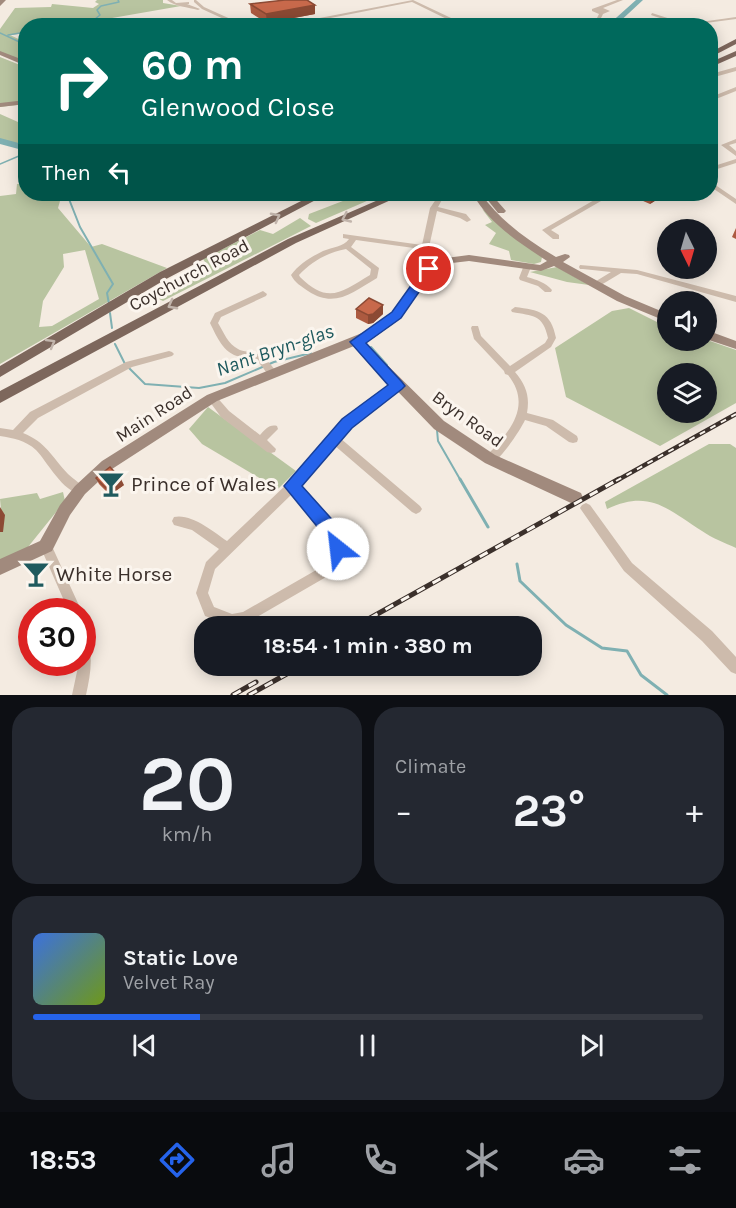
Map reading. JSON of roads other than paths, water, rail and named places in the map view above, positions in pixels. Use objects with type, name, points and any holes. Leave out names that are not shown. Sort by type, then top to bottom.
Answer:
[{"type":"main road","points":[[718,51],[736,41]]},
{"type":"main road","points":[[718,62],[736,53]]},
{"type":"main road","name":"Coychurch Road","points":[[0,372],[164,275],[308,201]]},
{"type":"main road","name":"Coychurch Road","points":[[0,398],[292,241],[383,201]]},
{"type":"street","points":[[0,4],[3,0]]},
{"type":"street","points":[[169,0],[172,3],[196,8],[217,18]]},
{"type":"street","points":[[599,18],[600,10],[621,0]]},
{"type":"street","points":[[182,4],[196,1],[203,8],[226,18]]},
{"type":"street","points":[[318,18],[370,7],[417,2],[447,18]]},
{"type":"street","points":[[364,4],[370,7]]},
{"type":"street","points":[[648,18],[653,14],[665,18]]},
{"type":"street","points":[[718,21],[736,18]]},
{"type":"street","points":[[0,53],[18,61]]},
{"type":"street","points":[[718,74],[736,69]]},
{"type":"street","points":[[718,96],[736,89]]},
{"type":"street","points":[[0,105],[18,103]]},
{"type":"street","points":[[736,141],[724,146],[736,154]]},
{"type":"street","points":[[718,167],[736,161]]},
{"type":"street","points":[[718,189],[736,202]]},
{"type":"street","points":[[438,201],[434,208],[421,267],[424,274],[450,260],[483,259],[541,268],[561,259]]},
{"type":"street","points":[[483,201],[497,218],[561,259],[600,283],[657,310]]},
{"type":"street","points":[[493,201],[520,227],[561,259],[598,270],[637,272],[736,300]]},
{"type":"street","points":[[556,237],[546,231],[597,201]]},
{"type":"street","points":[[434,208],[463,216],[467,220]]},
{"type":"street","points":[[347,248],[350,237],[426,246],[450,260]]},
{"type":"street","points":[[347,248],[375,268],[374,276],[329,299],[320,297],[297,280],[295,275],[299,270],[331,251],[347,248]]},
{"type":"street","points":[[526,267],[523,278],[541,284],[548,290]]},
{"type":"street","points":[[583,267],[600,283]]},
{"type":"street","points":[[600,283],[621,270]]},
{"type":"street","name":"Main Road","points":[[46,546],[65,510],[80,490],[107,465],[212,398],[269,368],[357,342],[397,315],[424,274]]},
{"type":"street","points":[[263,294],[218,315],[214,323],[231,349],[258,356],[269,368]]},
{"type":"street","points":[[508,372],[548,345],[552,338],[549,323],[543,317],[515,310]]},
{"type":"street","points":[[475,328],[477,337],[521,388],[524,402],[513,433],[490,459]]},
{"type":"street","points":[[717,338],[736,345]]},
{"type":"street","name":"Bryn Road","points":[[357,342],[397,386],[439,425],[490,459],[581,503],[628,567],[707,636],[736,667]]},
{"type":"street","points":[[15,434],[34,415],[125,366],[169,354]]},
{"type":"street","points":[[292,486],[336,538],[337,558],[329,569],[261,612],[232,620],[210,612],[202,593],[210,566],[292,486],[333,438],[354,418],[397,386]]},
{"type":"street","points":[[212,398],[225,414],[271,449]]},
{"type":"street","points":[[521,415],[549,423],[573,439]]},
{"type":"street","points":[[260,441],[273,429]]},
{"type":"street","points":[[0,432],[35,441],[70,483],[80,490]]},
{"type":"street","points":[[333,438],[342,443],[416,509]]},
{"type":"street","points":[[178,521],[195,526],[228,548]]},
{"type":"street","points":[[0,567],[46,546],[70,598]]},
{"type":"street","points":[[79,695],[83,676]]},
{"type":"waterway","points":[[96,18],[100,15],[97,10],[101,6],[119,2],[118,0]]},
{"type":"waterway","points":[[619,18],[640,0]]},
{"type":"waterway","points":[[0,33],[18,41]]},
{"type":"waterway","points":[[8,35],[18,33]]},
{"type":"waterway","points":[[0,141],[18,146]]},
{"type":"waterway","points":[[0,164],[18,156]]},
{"type":"waterway","name":"Nant Bryn-glas","points":[[70,201],[80,227],[113,284],[107,293],[109,304]]},
{"type":"waterway","name":"Nant Bryn-glas","points":[[110,313],[112,328]]},
{"type":"waterway","name":"Nant Bryn-glas","points":[[115,344],[125,364]]},
{"type":"waterway","name":"Nant Bryn-glas","points":[[371,347],[387,365]]},
{"type":"waterway","name":"Nant Bryn-glas","points":[[129,368],[145,384],[199,388],[225,383],[274,362],[311,353]]},
{"type":"waterway","name":"Nant Bryn-glas","points":[[437,430],[438,441],[461,481]]},
{"type":"waterway","name":"Nant Bryn-glas","points":[[460,479],[488,527]]},
{"type":"waterway","name":"Nant Bryn-glas","points":[[517,564],[520,581],[566,625],[602,648],[627,651],[641,675],[667,695]]},
{"type":"railway","points":[[616,481],[736,414]]},
{"type":"railway","points":[[374,616],[619,479]]},
{"type":"railway","points":[[249,695],[283,676]]},
{"type":"railway","points":[[233,695],[256,682]]},
{"type":"place","name":"Prince of Wales","points":[[111,484]]},
{"type":"place","name":"White Horse","points":[[36,574]]}]
